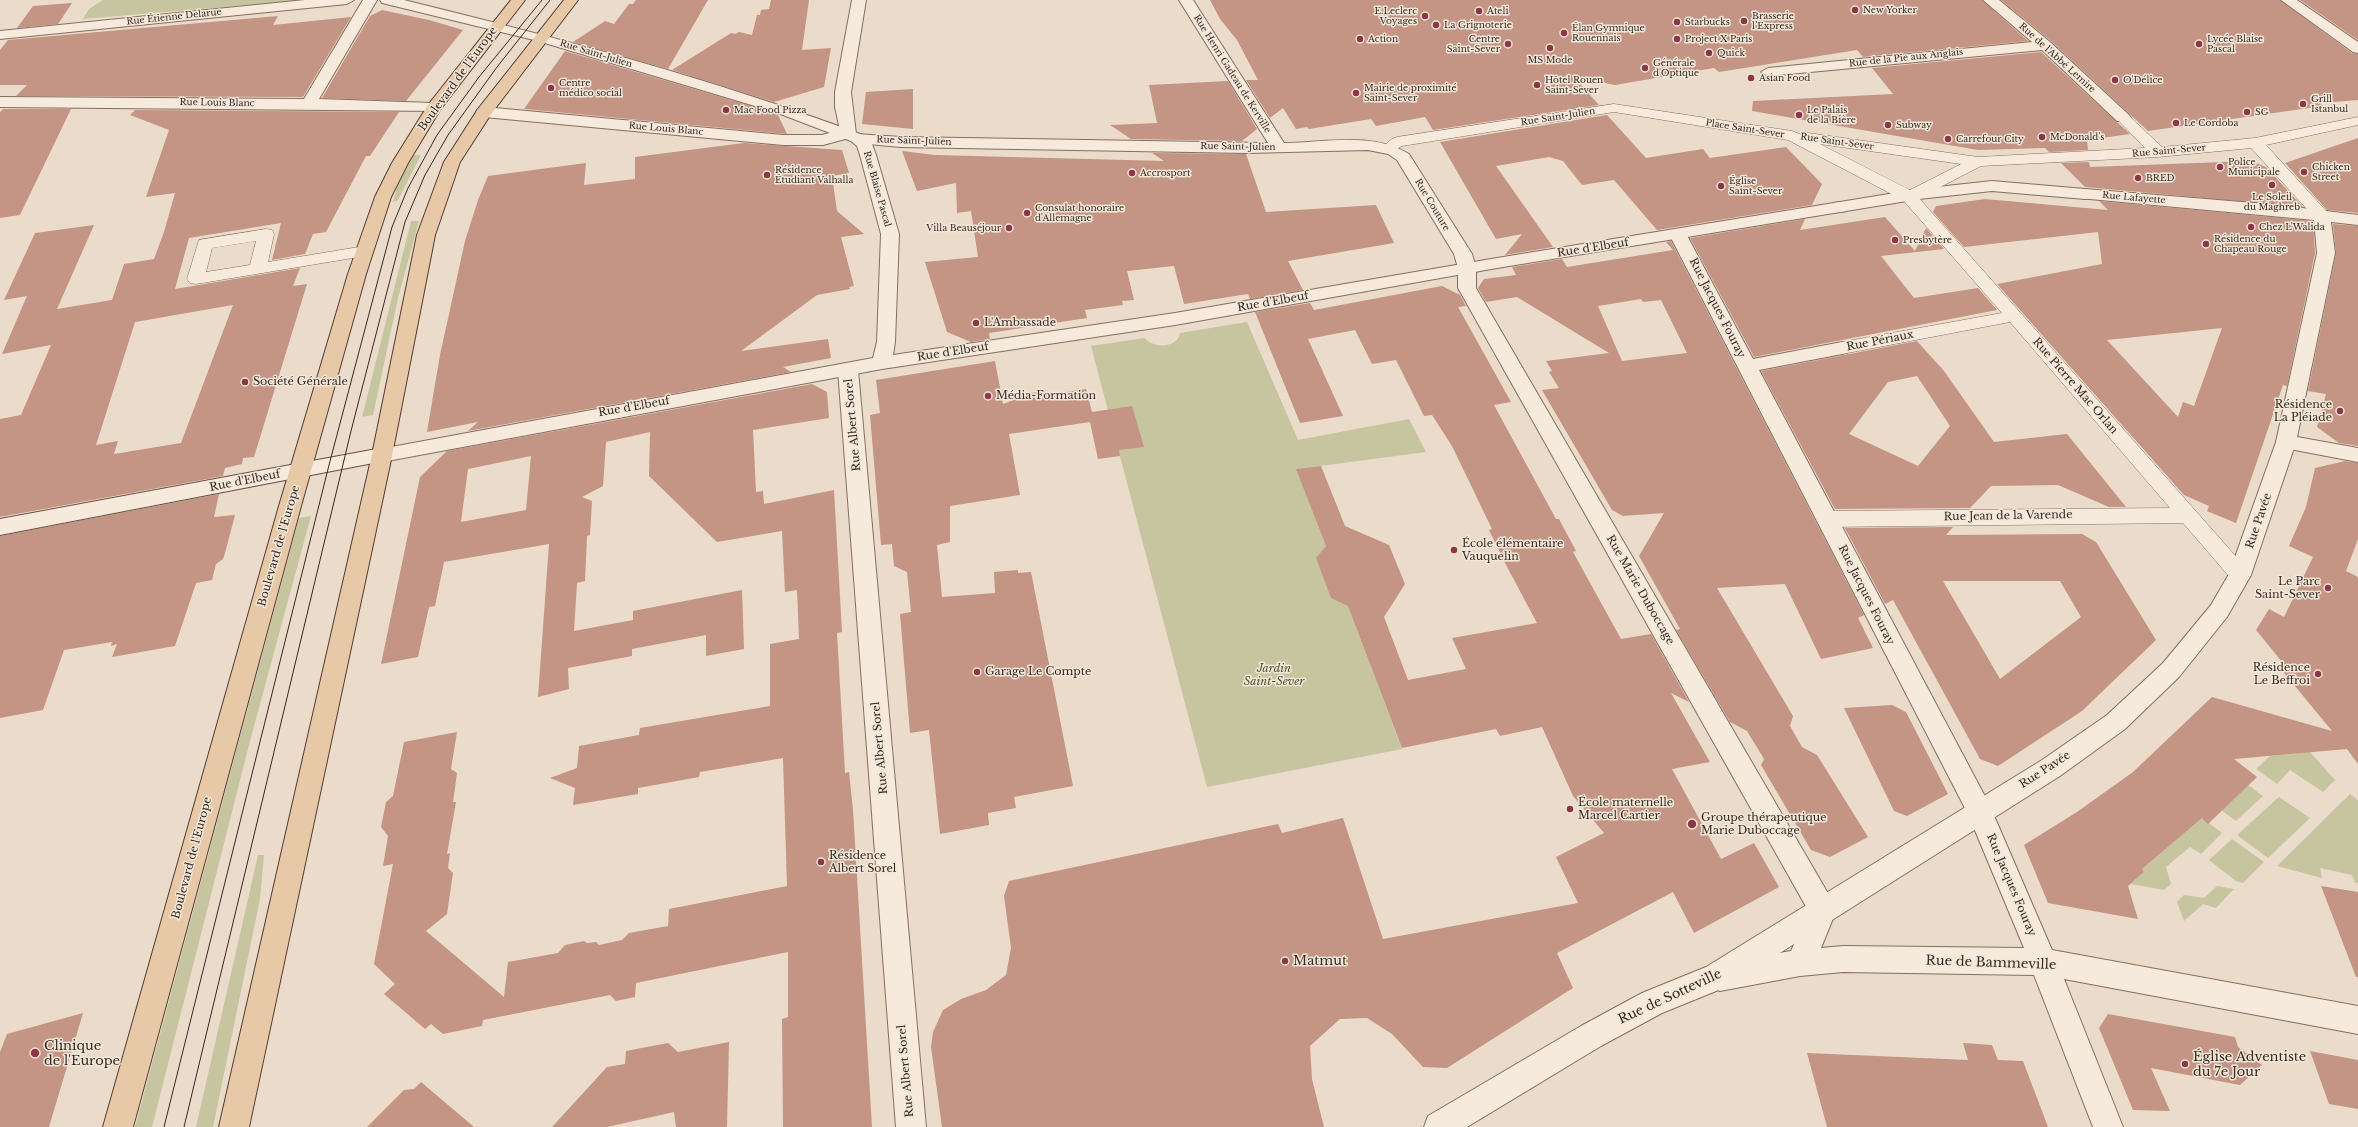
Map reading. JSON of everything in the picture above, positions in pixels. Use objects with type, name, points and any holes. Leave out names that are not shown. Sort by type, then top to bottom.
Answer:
[{"type":"main road","name":"Boulevard de l'Europe","points":[[118,1127],[301,470],[365,251],[383,197],[433,108],[496,26],[518,0]]},
{"type":"main road","points":[[234,1127],[382,455],[426,235],[452,162],[484,112],[571,0]]},
{"type":"street","name":"Rue Étienne Delarue","points":[[0,35],[347,0]]},
{"type":"street","points":[[309,104],[370,0]]},
{"type":"street","name":"Rue Saint-Julien","points":[[387,0],[543,38],[780,109],[853,136],[902,142],[1278,147],[1380,146],[1389,148],[1397,142],[1614,108]]},
{"type":"street","name":"Rue Blaise Pascal","points":[[859,0],[843,92],[843,107],[853,136],[864,144],[890,234],[886,342],[882,363]]},
{"type":"street","name":"Rue Henri Gadeau de Kerville","points":[[1186,0],[1278,147]]},
{"type":"street","name":"Rue de l'Abbé Lemire","points":[[1990,0],[2045,44],[2123,118]]},
{"type":"street","points":[[2288,0],[2358,49]]},
{"type":"street","name":"Rue de la Pie aux Anglais","points":[[1768,72],[2045,44]]},
{"type":"street","name":"Rue Louis Blanc","points":[[0,102],[309,104],[433,108]]},
{"type":"street","name":"Place Saint-Sever","points":[[1614,108],[1792,136],[1910,197]]},
{"type":"street","name":"Rue Louis Blanc","points":[[484,112],[783,140],[822,140],[853,136]]},
{"type":"street","points":[[2123,118],[2158,152]]},
{"type":"street","name":"Rue Saint-Sever","points":[[1792,136],[1978,162],[2158,152],[2255,143],[2358,121]]},
{"type":"street","points":[[2255,143],[2322,216]]},
{"type":"street","name":"Rue Couture","points":[[1389,148],[1403,157],[1460,250],[1467,268]]},
{"type":"street","name":"Rue Saint-Sever","points":[[1910,197],[1978,162]]},
{"type":"street","name":"Rue Lafayette","points":[[1910,197],[1958,188],[1992,186],[2278,210],[2358,220]]},
{"type":"street","name":"Rue d'Elbeuf","points":[[0,527],[630,408],[882,363],[1175,319],[1467,268],[1840,207],[1910,197]]},
{"type":"street","name":"Rue Pierre Mac Orlan","points":[[1910,197],[2240,575]]},
{"type":"street","name":"Rue Pavée","points":[[1980,812],[2051,768],[2116,722],[2171,670],[2219,611],[2240,575],[2286,442],[2326,253],[2322,216]]},
{"type":"street","name":"Rue Jacques Fouray","points":[[1678,234],[1980,812],[2044,962],[2108,1127]]},
{"type":"street","points":[[258,268],[365,251]]},
{"type":"street","name":"Rue Marie Duboccage","points":[[1467,268],[1467,288],[1823,911]]},
{"type":"street","name":"Rue Périaux","points":[[1747,366],[2014,316]]},
{"type":"street","name":"Rue Albert Sorel","points":[[848,370],[911,1127]]},
{"type":"street","points":[[2286,442],[2358,455]]},
{"type":"street","name":"Rue Jean de la Varende","points":[[1827,519],[2188,515]]},
{"type":"street","name":"Rue de Sotteville","points":[[1438,1127],[1584,1040],[1652,1003],[1716,977],[1980,812]]},
{"type":"street","points":[[1800,963],[1823,911]]},
{"type":"street","name":"Rue de Bammeville","points":[[1716,977],[1800,963],[1843,959],[2044,962],[2358,1020]]},
{"type":"green space","points":[[103,0],[309,0],[83,19],[89,9]]},
{"type":"green space","points":[[413,155],[421,155],[398,200],[393,202],[397,188]]},
{"type":"green space","points":[[411,221],[419,221],[398,298],[373,415],[362,417]]},
{"type":"green space","name":"Jardin Saint-Sever","points":[[1247,322],[1298,440],[1409,419],[1426,452],[1297,469],[1402,749],[1207,787],[1091,346],[1145,338],[1154,344],[1165,345],[1175,342],[1180,333]]},
{"type":"green space","points":[[311,516],[250,741],[152,1127],[135,1127],[299,518]]},
{"type":"green space","points":[[2310,752],[2335,780],[2323,792],[2290,770],[2277,784],[2256,769],[2270,756]]},
{"type":"green space","points":[[2240,779],[2263,796],[2236,821],[2213,804]]},
{"type":"green space","points":[[2350,794],[2358,800],[2358,883],[2355,883],[2352,875],[2320,868],[2322,878],[2277,866]]},
{"type":"green space","points":[[2279,797],[2310,818],[2268,858],[2237,835]]},
{"type":"green space","points":[[2202,818],[2222,833],[2201,854],[2190,847],[2166,867],[2171,884],[2164,890],[2131,884],[2144,872],[2142,869]]},
{"type":"green space","points":[[2232,839],[2264,862],[2243,883],[2236,881],[2209,860]]},
{"type":"green space","points":[[258,855],[264,855],[260,899],[213,1127],[196,1127]]},
{"type":"green space","points":[[2217,886],[2234,889],[2216,908],[2203,904],[2184,921],[2177,902],[2184,895],[2204,898]]},
{"type":"building","points":[[636,0],[708,0],[668,69],[573,42],[605,21],[614,24],[629,4],[633,4]]},
{"type":"building","points":[[771,0],[809,0],[802,50],[831,48],[824,87],[774,102],[672,70],[731,33],[735,34],[739,32],[752,35],[757,15],[760,15],[761,10],[769,9]]},
{"type":"building","name":"Centre Saint-Sever","points":[[1210,0],[1982,0],[2028,41],[1863,57],[1857,50],[1719,72],[1714,68],[1615,85],[1574,77],[1599,105],[1433,130],[1425,117],[1376,126],[1371,119],[1309,129],[1307,127],[1296,129],[1283,108],[1270,118],[1246,80],[1258,80],[1237,40],[1220,19]]},
{"type":"building","points":[[2001,0],[2280,0],[2352,53],[2358,54],[2358,100],[2320,103],[2323,106],[2148,131],[2051,41]]},
{"type":"building","points":[[2300,0],[2358,0],[2358,40]]},
{"type":"building","points":[[72,3],[58,24],[17,28],[33,6]]},
{"type":"building","points":[[382,10],[429,20],[463,30],[406,101],[322,98],[370,16]]},
{"type":"building","points":[[278,16],[273,25],[351,17],[303,97],[16,96],[27,85],[0,85],[0,50],[8,40]]},
{"type":"building","points":[[565,51],[775,113],[778,115],[787,134],[524,109]]},
{"type":"building","points":[[2041,52],[2130,134],[2087,140],[2088,150],[2049,152],[2045,148],[1978,150],[1752,111],[1753,101],[1893,94],[1872,68]]},
{"type":"building","points":[[1228,81],[1257,129],[1242,141],[1131,139],[1110,125],[1157,123],[1149,85]]},
{"type":"building","points":[[913,89],[913,129],[862,124],[866,92]]},
{"type":"building","points":[[3,109],[71,109],[20,215],[0,218],[0,112]]},
{"type":"building","points":[[135,110],[399,112],[370,156],[366,156],[326,232],[313,234],[305,254],[272,260],[281,223],[189,238],[175,289],[300,268],[293,286],[307,284],[254,457],[243,458],[242,464],[225,468],[223,476],[0,517],[0,419],[21,415],[51,345],[2,354],[27,296],[4,300],[35,233],[94,225],[57,309],[112,300],[124,264],[154,259],[164,232],[175,193],[146,197],[169,130],[130,115]],"holes":[[[233,305],[181,443],[114,454],[118,441],[96,445],[135,322]]]},
{"type":"building","points":[[1607,115],[1646,158],[1703,149],[1710,158],[1786,147],[1822,184],[1812,205],[1657,230],[1614,180],[1582,185],[1563,161],[1549,157],[1496,166],[1553,247],[1505,255],[1522,234],[1496,239],[1440,142]]},
{"type":"building","points":[[2358,138],[2358,213],[2327,210],[2285,163]]},
{"type":"building","points":[[744,143],[842,150],[849,173],[832,176],[837,211],[864,234],[841,237],[854,286],[849,287],[850,289],[817,295],[741,351],[828,339],[831,358],[783,367],[791,372],[468,431],[478,422],[427,432],[440,355],[465,241],[478,200],[488,176],[586,163],[584,185],[635,179],[635,157]]},
{"type":"building","points":[[902,151],[935,155],[1164,161],[1152,153],[1246,154],[1266,212],[1376,205],[1394,243],[1288,261],[1303,290],[1250,299],[1248,294],[1184,304],[1174,266],[1127,271],[1134,300],[1122,301],[1123,305],[1085,310],[1087,318],[989,333],[990,339],[971,342],[947,332],[925,262],[978,257],[971,211],[957,213],[956,183],[917,191]]},
{"type":"building","points":[[2251,161],[2266,167],[2303,207],[2085,187],[2061,163],[2089,162],[2090,167]]},
{"type":"building","points":[[1985,199],[2108,210],[2099,201],[2313,221],[2315,253],[2287,386],[2283,385],[2236,523],[2207,511],[2209,506],[2184,495],[1997,284],[2102,264],[2098,232],[1964,247],[1933,212],[1936,206]],"holes":[[[2222,328],[2194,406],[2183,402],[2178,417],[2107,340]]]},
{"type":"building","points":[[1885,217],[1915,251],[1926,228],[1944,249],[1881,256],[1914,298],[1978,288],[1997,310],[1754,357],[1690,238],[1805,219],[1800,230]]},
{"type":"building","points":[[2333,224],[2358,226],[2358,446],[2339,443],[2317,427],[2326,394],[2308,391],[2336,253]]},
{"type":"building","points":[[1671,241],[1864,615],[1858,618],[1873,648],[1821,659],[1785,584],[1717,588],[1793,716],[1790,726],[1802,747],[1817,755],[1868,837],[1830,857],[1811,850],[1761,765],[1764,759],[1747,731],[1730,722],[1676,630],[1680,629],[1639,556],[1664,513],[1623,516],[1612,510],[1542,390],[1559,388],[1549,372],[1552,371],[1546,361],[1609,353],[1517,297],[1486,302],[1478,288],[1484,279],[1516,275],[1512,267],[1562,259],[1567,267],[1673,250],[1666,242]],"holes":[[[1641,299],[1643,302],[1661,300],[1687,353],[1622,361],[1598,306]]]},
{"type":"building","points":[[1442,286],[1460,295],[1466,306],[1458,307],[1511,402],[1494,405],[1556,519],[1559,519],[1576,551],[1573,552],[1621,639],[1651,634],[1689,702],[1671,693],[1710,762],[1672,769],[1721,859],[1754,843],[1779,887],[1694,933],[1673,892],[1557,953],[1573,988],[1447,1068],[1423,1067],[1392,1034],[1367,1018],[1340,1019],[1310,1046],[1312,1079],[1324,1127],[942,1127],[931,1047],[933,1032],[943,1010],[961,999],[986,990],[1006,975],[1011,948],[1004,896],[1009,881],[1278,824],[1282,833],[1343,818],[1383,939],[1578,903],[1556,857],[1604,833],[1573,796],[1542,727],[1500,736],[1496,729],[1402,748],[1348,606],[1331,598],[1316,558],[1326,546],[1296,469],[1321,466],[1345,526],[1389,545],[1405,584],[1384,617],[1408,680],[1466,669],[1452,638],[1537,623],[1489,530],[1492,529],[1452,446],[1432,415],[1424,416],[1396,360],[1372,364],[1355,330],[1308,339],[1343,416],[1300,423],[1255,312],[1310,303],[1314,310]]},
{"type":"building","points":[[1917,341],[1944,371],[1994,442],[2067,434],[2126,507],[2109,507],[2058,485],[1991,486],[1970,508],[1835,509],[1761,371]],"holes":[[[1917,376],[1950,426],[1918,466],[1849,434],[1888,382]]]},
{"type":"building","points":[[995,361],[1003,404],[1032,393],[1045,391],[1046,395],[1086,389],[1092,412],[1132,406],[1144,447],[1119,450],[1120,456],[1098,459],[1090,422],[1009,434],[1020,495],[950,506],[950,542],[937,545],[942,597],[995,593],[994,572],[1018,570],[1018,573],[1031,572],[1073,786],[1014,797],[1016,808],[988,813],[989,825],[940,834],[929,730],[910,733],[900,614],[911,612],[907,572],[894,566],[892,544],[881,545],[870,415],[880,413],[876,380]]},
{"type":"building","points":[[812,384],[827,392],[829,418],[753,430],[756,492],[763,491],[764,504],[834,490],[842,632],[837,633],[845,773],[849,772],[853,810],[872,1127],[783,1127],[782,1019],[788,1017],[788,952],[636,983],[635,997],[616,1001],[610,995],[483,1020],[482,1026],[443,1034],[431,1024],[425,1029],[384,994],[395,984],[374,964],[393,864],[383,866],[388,836],[381,827],[386,802],[393,796],[404,742],[457,732],[451,769],[457,773],[453,802],[456,802],[447,854],[450,853],[448,868],[453,873],[447,914],[426,931],[504,997],[508,962],[558,953],[565,945],[584,941],[587,943],[596,942],[599,945],[622,940],[629,933],[668,926],[669,909],[787,886],[783,758],[700,772],[699,777],[638,788],[638,794],[573,805],[575,788],[550,778],[577,768],[579,746],[639,735],[640,728],[770,706],[770,644],[799,639],[797,590],[785,592],[782,531],[717,542],[649,476],[650,432],[606,442],[603,486],[582,497],[592,501],[590,535],[587,536],[585,581],[577,583],[574,631],[633,620],[633,611],[742,590],[744,649],[706,656],[706,635],[632,649],[632,656],[568,668],[569,689],[538,697],[549,544],[444,562],[435,606],[429,607],[418,657],[381,664],[420,477],[447,451]],"holes":[[[531,456],[526,510],[461,522],[468,469]]]},
{"type":"building","points":[[2345,461],[2358,463],[2358,539],[2346,571],[2358,577],[2358,764],[2347,749],[2234,759],[2257,777],[2208,824],[2202,818],[2142,869],[2144,872],[2128,886],[2138,919],[2048,903],[2024,845],[2077,812],[2133,772],[2212,697],[2332,731],[2281,669],[2287,668],[2256,630],[2269,609],[2284,617],[2313,557],[2289,546],[2306,507],[2315,468]]},
{"type":"building","points":[[219,494],[214,517],[235,515],[225,553],[223,559],[216,564],[212,580],[196,583],[175,646],[112,657],[117,644],[111,646],[112,642],[64,650],[43,710],[0,718],[0,536]]},
{"type":"building","points":[[1953,527],[1946,535],[2082,534],[2096,542],[2156,640],[2082,711],[1998,766],[1980,759],[1893,600],[1885,604],[1845,528]],"holes":[[[1943,581],[2060,581],[2081,617],[2000,679]]]},
{"type":"building","points":[[1892,705],[1906,712],[1948,794],[1907,816],[1894,811],[1844,708]]},
{"type":"building","points":[[2321,886],[2358,892],[2358,977],[2356,977]]},
{"type":"building","name":"Clinique de l'Europe","points":[[83,1013],[49,1127],[0,1127],[0,1052],[7,1034]]},
{"type":"building","name":"Église Adventiste du 7e Jour","points":[[2108,1014],[2235,1037],[2238,1047],[2262,1065],[2240,1085],[2151,1068],[2170,1111],[2133,1110],[2099,1028]]},
{"type":"building","points":[[729,1042],[727,1127],[676,1127],[674,1112],[607,1127],[552,1127],[607,1067],[625,1064],[626,1051],[668,1043],[678,1052]]},
{"type":"building","points":[[1963,1043],[1992,1045],[1998,1060],[2023,1061],[2048,1127],[1827,1127],[1807,1053],[1968,1060]]},
{"type":"building","points":[[2310,1051],[2358,1060],[2358,1109],[2329,1104]]},
{"type":"building","points":[[421,1082],[474,1127],[367,1127],[404,1090],[414,1089]]},
{"type":"tram line","points":[[164,1127],[329,465],[392,227],[408,188],[437,135],[479,77],[542,0]]},
{"type":"tram line","points":[[184,1127],[351,431],[405,222],[425,175],[448,135],[497,67],[550,0]]},
{"type":"place","name":"New Yorker","points":[[1855,10]]},
{"type":"place","name":"Ateli","points":[[1479,11]]},
{"type":"place","name":"E.Leclerc Voyages","points":[[1425,16]]},
{"type":"place","name":"Brasserie l’Express","points":[[1744,21]]},
{"type":"place","name":"Starbucks","points":[[1677,22]]},
{"type":"place","name":"La Grignoterie","points":[[1436,25]]},
{"type":"place","name":"Élan Gymnique Rouennais","points":[[1564,33]]},
{"type":"place","name":"Action","points":[[1360,39]]},
{"type":"place","name":"Project X Paris","points":[[1677,39]]},
{"type":"place","name":"Centre Saint-Sever","points":[[1508,44]]},
{"type":"place","name":"Lycée Blaise Pascal","points":[[2199,44]]},
{"type":"place","name":"MS Mode","points":[[1550,48]]},
{"type":"place","name":"Quick","points":[[1709,53]]},
{"type":"place","name":"Générale d'Optique","points":[[1645,68]]},
{"type":"place","name":"Asian Food","points":[[1751,78]]},
{"type":"place","name":"O'Délice","points":[[2115,80]]},
{"type":"place","name":"Hôtel Rouen Saint-Sever","points":[[1537,85]]},
{"type":"place","name":"Centre médico social","points":[[551,88]]},
{"type":"place","name":"Mairie de proximité Saint-Sever","points":[[1356,93]]},
{"type":"place","name":"Grill Istanbul","points":[[2303,104]]},
{"type":"place","name":"Mac Food Pizza","points":[[726,110]]},
{"type":"place","name":"SG","points":[[2247,112]]},
{"type":"place","name":"Le Palais de la Bière","points":[[1799,115]]},
{"type":"place","name":"Le Cordoba","points":[[2176,123]]},
{"type":"place","name":"Subway","points":[[1888,125]]},
{"type":"place","name":"McDonald's","points":[[2042,137]]},
{"type":"place","name":"Carrefour City","points":[[1948,139]]},
{"type":"place","name":"Police Municipale","points":[[2220,167]]},
{"type":"place","name":"Chicken Street","points":[[2304,172]]},
{"type":"place","name":"Accrosport","points":[[1132,173]]},
{"type":"place","name":"Résidence Étudiant Valhalla","points":[[767,175]]},
{"type":"place","name":"BRED","points":[[2138,178]]},
{"type":"place","name":"Le Soleil du Maghreb","points":[[2272,185]]},
{"type":"place","name":"Église Saint-Sever","points":[[1721,186]]},
{"type":"place","name":"Consulat honoraire d'Allemagne","points":[[1027,213]]},
{"type":"place","name":"Chez L'Walida","points":[[2251,227]]},
{"type":"place","name":"Villa Beauséjour","points":[[1009,228]]},
{"type":"place","name":"Presbytère","points":[[1895,240]]},
{"type":"place","name":"Résidence du Chapeau Rouge","points":[[2206,244]]},
{"type":"place","name":"L'Ambassade","points":[[976,323]]},
{"type":"place","name":"Société Générale","points":[[245,382]]},
{"type":"place","name":"Média-Formation","points":[[988,396]]},
{"type":"place","name":"Résidence La Pléiade","points":[[2340,411]]},
{"type":"place","name":"École élémentaire Vauquelin","points":[[1454,550]]},
{"type":"place","name":"Le Parc Saint-Sever","points":[[2328,588]]},
{"type":"place","name":"Garage Le Compte","points":[[977,672]]},
{"type":"place","name":"Résidence Le Beffroi","points":[[2318,674]]},
{"type":"place","name":"École maternelle Marcel Cartier","points":[[1570,809]]},
{"type":"place","name":"Groupe thérapeutique Marie Duboccage","points":[[1692,824]]},
{"type":"place","name":"Résidence Albert Sorel","points":[[821,862]]},
{"type":"place","name":"Matmut","points":[[1285,961]]},
{"type":"place","name":"Clinique de l'Europe","points":[[35,1053]]},
{"type":"place","name":"Église Adventiste du 7e Jour","points":[[2185,1064]]}]
